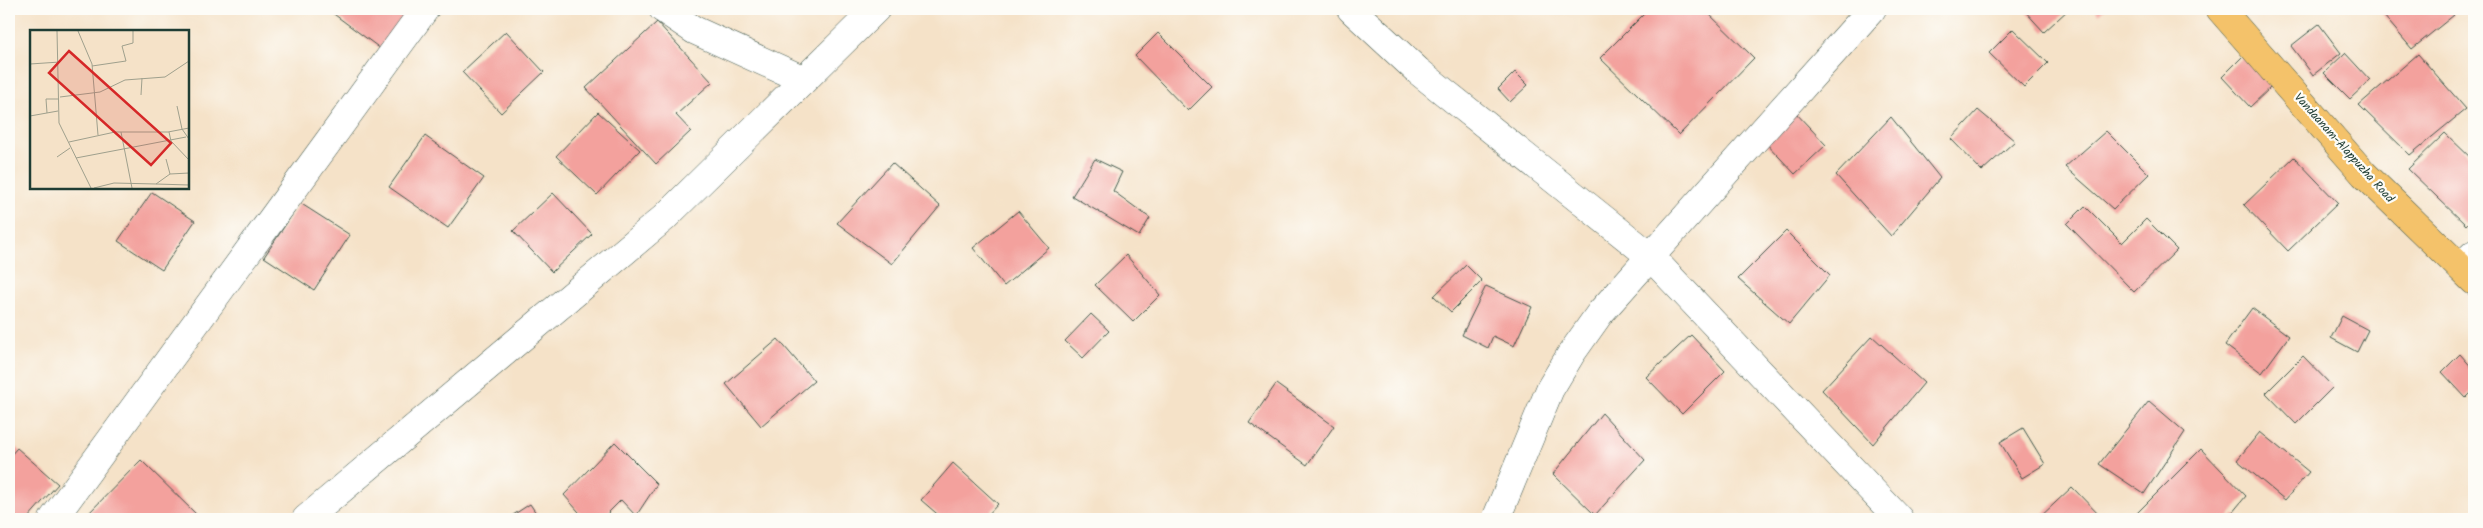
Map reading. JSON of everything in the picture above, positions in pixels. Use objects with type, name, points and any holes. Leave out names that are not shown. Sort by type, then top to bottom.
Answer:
[{"type":"main road","name":"Vandaanam-Alappuzha Road","points":[[2220,9],[2364,174],[2470,267]]},
{"type":"street","points":[[52,519],[425,9]]},
{"type":"street","points":[[663,9],[694,30],[804,80]]},
{"type":"street","points":[[306,519],[664,218],[876,9]]},
{"type":"street","points":[[1351,9],[1418,71],[1650,256],[1899,519]]},
{"type":"street","points":[[1496,519],[1550,389],[1571,354],[1600,313],[1872,9]]},
{"type":"building","points":[[327,9],[418,9],[385,52]]},
{"type":"building","points":[[1649,9],[1704,9],[1754,58],[1679,135],[1600,58]]},
{"type":"building","points":[[2023,9],[2069,9],[2044,32]]},
{"type":"building","points":[[2095,9],[2105,9],[2098,14]]},
{"type":"building","points":[[2378,9],[2449,9],[2454,15],[2412,49]]},
{"type":"building","points":[[657,22],[712,82],[676,115],[691,131],[656,164],[586,88]]},
{"type":"building","points":[[2319,24],[2341,53],[2313,75],[2291,46]]},
{"type":"building","points":[[2013,29],[2048,63],[2024,87],[1989,53]]},
{"type":"building","points":[[506,31],[544,72],[501,113],[462,72]]},
{"type":"building","points":[[1158,33],[1212,87],[1188,111],[1135,56]]},
{"type":"building","points":[[2345,53],[2370,80],[2350,99],[2324,73]]},
{"type":"building","points":[[2418,54],[2466,109],[2410,155],[2359,105]]},
{"type":"building","points":[[2243,56],[2271,87],[2250,107],[2222,77]]},
{"type":"building","points":[[1515,72],[1528,85],[1510,102],[1498,89]]},
{"type":"building","points":[[1978,110],[2015,141],[1982,171],[1951,139]]},
{"type":"building","points":[[1794,111],[1826,145],[1795,174],[1763,140]]},
{"type":"building","points":[[598,112],[640,150],[597,195],[556,156]]},
{"type":"building","points":[[1891,117],[1940,178],[1891,236],[1836,175]]},
{"type":"building","points":[[2106,131],[2149,174],[2113,209],[2065,167]]},
{"type":"building","points":[[2445,133],[2474,161],[2474,217],[2466,225],[2408,169]]},
{"type":"building","points":[[425,136],[484,178],[448,228],[389,187]]},
{"type":"building","points":[[2294,157],[2338,203],[2288,251],[2244,205]]},
{"type":"building","points":[[1095,159],[1122,172],[1113,191],[1150,218],[1139,236],[1072,196]]},
{"type":"building","points":[[892,163],[940,206],[892,264],[837,223]]},
{"type":"building","points":[[152,192],[195,221],[162,270],[118,241]]},
{"type":"building","points":[[553,193],[592,234],[552,272],[513,231]]},
{"type":"building","points":[[300,203],[350,235],[314,290],[264,257]]},
{"type":"building","points":[[2085,206],[2122,243],[2146,219],[2177,250],[2134,292],[2067,224]]},
{"type":"building","points":[[1018,211],[1049,248],[1004,286],[973,248]]},
{"type":"building","points":[[1786,231],[1830,275],[1789,324],[1738,279]]},
{"type":"building","points":[[1126,255],[1160,295],[1133,322],[1095,285]]},
{"type":"building","points":[[1466,265],[1482,281],[1451,312],[1434,296]]},
{"type":"building","points":[[1486,286],[1532,307],[1514,346],[1493,336],[1488,348],[1462,335]]},
{"type":"building","points":[[2252,308],[2289,336],[2262,373],[2225,345]]},
{"type":"building","points":[[1091,314],[1109,331],[1083,358],[1065,341]]},
{"type":"building","points":[[2342,316],[2368,330],[2357,352],[2331,338]]},
{"type":"building","points":[[1691,335],[1725,371],[1682,414],[1646,377]]},
{"type":"building","points":[[1872,336],[1924,383],[1873,444],[1822,390]]},
{"type":"building","points":[[778,339],[814,381],[761,426],[726,384]]},
{"type":"building","points":[[2460,354],[2474,370],[2474,390],[2466,398],[2442,372]]},
{"type":"building","points":[[2303,356],[2333,387],[2296,424],[2266,393]]},
{"type":"building","points":[[1276,384],[1334,426],[1307,465],[1249,423]]},
{"type":"building","points":[[2149,401],[2185,432],[2144,494],[2099,464]]},
{"type":"building","points":[[1602,413],[1645,460],[1595,515],[1553,474]]},
{"type":"building","points":[[2023,428],[2045,464],[2022,478],[2000,442]]},
{"type":"building","points":[[2260,432],[2309,472],[2285,500],[2237,460]]},
{"type":"building","points":[[615,442],[657,484],[636,516],[621,500],[602,519],[585,519],[564,495]]},
{"type":"building","points":[[17,448],[58,484],[27,519],[19,519],[9,511],[9,457]]},
{"type":"building","points":[[2201,449],[2246,496],[2227,519],[2131,519]]},
{"type":"building","points":[[141,460],[199,517],[197,519],[83,519]]},
{"type":"building","points":[[953,463],[998,504],[984,519],[943,519],[921,500]]},
{"type":"building","points":[[2072,487],[2103,519],[2038,519]]},
{"type":"building","points":[[530,504],[540,519],[507,519]]},
{"type":"building","points":[[2234,514],[2240,519],[2230,519]]}]
